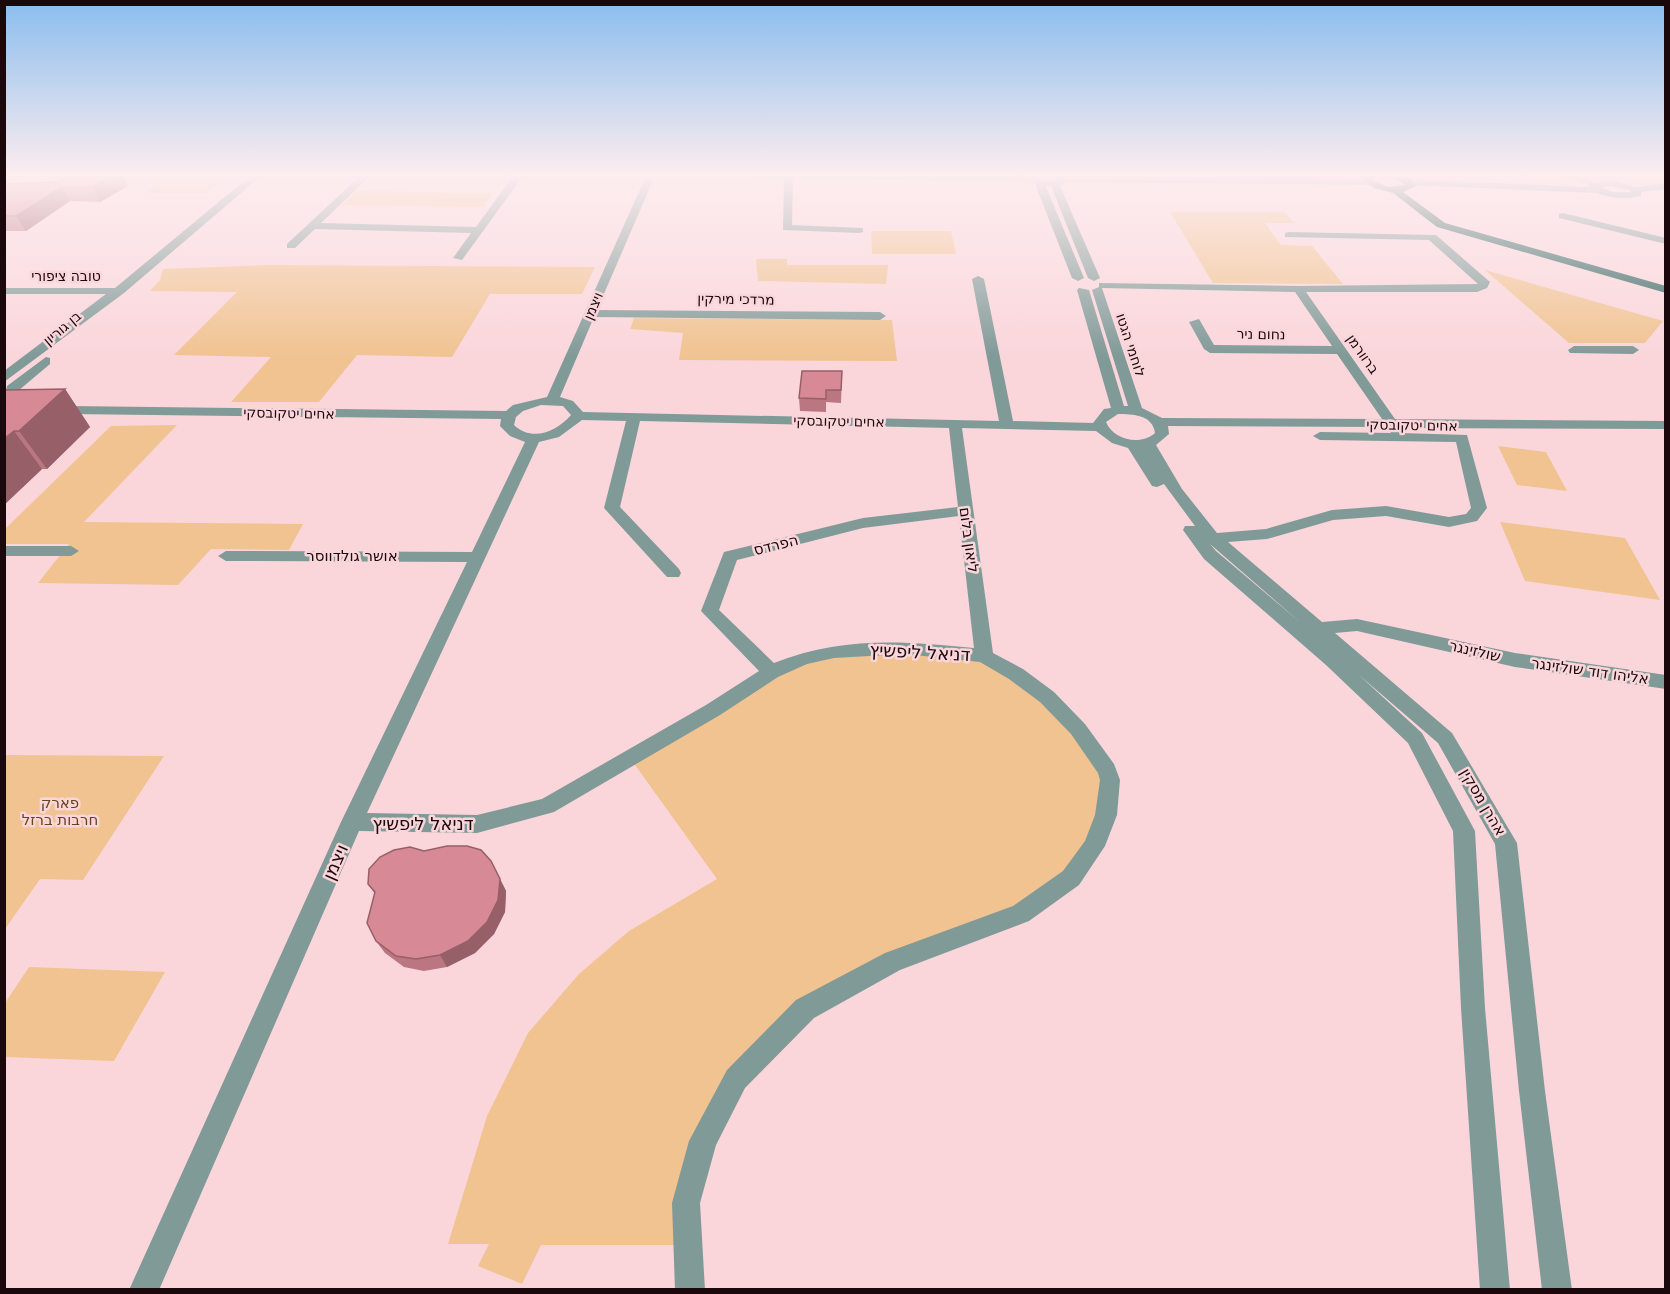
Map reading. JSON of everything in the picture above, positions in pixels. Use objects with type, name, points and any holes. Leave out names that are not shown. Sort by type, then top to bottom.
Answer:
[{"type":"main road","points":[[1480,236],[1665,290]]},
{"type":"main road","points":[[1507,236],[1665,281]]},
{"type":"street","name":"בן גוריון","points":[[5,404],[12,389],[123,291],[133,278],[183,236]]},
{"type":"street","points":[[291,246],[301,236]]},
{"type":"street","points":[[458,258],[474,236]]},
{"type":"street","name":"ויצמן","points":[[552,400],[624,236]]},
{"type":"street","name":"לוחמי הגטו","points":[[1061,236],[1081,284],[1118,410]]},
{"type":"street","name":"לוחמי הגטו","points":[[1081,236],[1098,284],[1136,410]]},
{"type":"street","points":[[1081,284],[1298,290],[1477,288],[1483,286],[1484,282],[1432,237],[1388,236]]},
{"type":"street","points":[[1646,236],[1665,241]]},
{"type":"street","points":[[978,279],[1007,425]]},
{"type":"street","name":"ברוורמן","points":[[1298,290],[1342,350],[1400,437]]},
{"type":"street","name":"טובה ציפורי","points":[[4,291],[123,291]]},
{"type":"street","name":"בן גוריון","points":[[4,378],[123,291]]},
{"type":"street","name":"מרדכי מירקין","points":[[591,313],[880,316]]},
{"type":"street","name":"נחום ניר","points":[[1195,322],[1210,349],[1342,350]]},
{"type":"street","points":[[1574,350],[1633,350]]},
{"type":"street","points":[[552,400],[575,408],[578,416],[568,429],[558,434],[534,438],[511,431],[507,426],[509,416],[529,403],[552,400]]},
{"type":"street","name":"אחים יטקובסקי","points":[[5,404],[69,411],[509,416]]},
{"type":"street","points":[[1118,410],[1136,410],[1151,436],[1116,440],[1100,427],[1102,416],[1118,410]]},
{"type":"street","name":"אחים יטקובסקי","points":[[578,416],[1100,427]]},
{"type":"street","points":[[634,417],[612,508],[673,573]]},
{"type":"street","name":"ליאון בלום","points":[[955,424],[964,511],[984,656]]},
{"type":"street","name":"אחים יטקובסקי","points":[[1151,436],[1393,424],[1665,425]]},
{"type":"street","name":"אחים יטקובסקי","points":[[1151,436],[1665,437]]},
{"type":"street","name":"אהרן מסקין","points":[[1151,436],[1175,491],[1213,538],[1445,738],[1506,843],[1530,1079],[1557,1290]]},
{"type":"street","name":"אהרן מסקין","points":[[1151,436],[1164,496],[1210,555],[1332,660],[1415,738],[1464,831],[1473,1008],[1495,1290]]},
{"type":"street","name":"ויצמן","points":[[144,1290],[352,822],[534,438]]},
{"type":"street","points":[[1213,538],[1267,534],[1332,515],[1386,510],[1449,522],[1471,518],[1479,508],[1462,438]]},
{"type":"street","name":"הפרדס","points":[[771,672],[710,611],[730,556],[863,523],[964,511]]},
{"type":"street","points":[[4,551],[71,551]]},
{"type":"street","name":"אושר גולדווסר","points":[[226,556],[477,557]]},
{"type":"street","name":"שולזינגר","points":[[1318,629],[1357,625],[1515,660]]},
{"type":"street","name":"דניאל ליפשיץ","points":[[352,822],[477,824],[547,806],[713,710],[771,672],[802,658],[834,651],[905,648],[984,656],[1016,674],[1047,697],[1078,729],[1107,770],[1110,780],[1106,815],[1094,846],[1071,878],[1021,914],[893,961],[805,1009],[736,1079],[703,1141],[686,1203],[686,1245],[690,1290]]},
{"type":"street","name":"אליהו דוד שולזינגר","points":[[1515,660],[1665,682]]},
{"type":"green space","points":[[871,236],[952,236],[956,254],[872,254]]},
{"type":"green space","points":[[1185,236],[1275,236],[1281,245],[1312,246],[1343,284],[1213,283]]},
{"type":"green space","points":[[756,259],[787,259],[787,265],[888,265],[886,284],[758,281]]},
{"type":"green space","points":[[269,265],[595,267],[582,294],[490,294],[452,357],[357,355],[319,402],[231,402],[271,357],[174,355],[237,292],[150,291],[160,280],[163,269]]},
{"type":"green space","points":[[1485,270],[1663,321],[1645,343],[1569,343]]},
{"type":"green space","points":[[634,318],[892,320],[897,361],[679,360],[683,333],[630,329]]},
{"type":"green space","points":[[177,425],[84,522],[303,524],[289,550],[211,549],[178,585],[38,583],[69,544],[5,544],[5,529],[111,426]]},
{"type":"green space","points":[[1498,446],[1546,452],[1567,491],[1517,485]]},
{"type":"green space","points":[[1500,522],[1625,538],[1660,600],[1525,581]]},
{"type":"green space","points":[[834,651],[984,656],[1047,697],[1110,780],[1072,878],[805,1009],[703,1141],[686,1245],[541,1245],[522,1284],[478,1266],[489,1244],[448,1244],[487,1116],[528,1033],[579,974],[629,931],[717,879],[630,758],[771,672]]},
{"type":"green space","name":"פארק חרבות ברזל","points":[[5,755],[164,756],[83,880],[40,879],[5,929]]},
{"type":"green space","points":[[29,967],[165,972],[114,1061],[5,1057],[5,1003]]},
{"type":"building","points":[[802,371],[842,371],[841,390],[826,390],[826,399],[799,398]]},
{"type":"building","points":[[65,389],[19,431],[14,431],[4,439],[4,390]]},
{"type":"building","points":[[447,846],[467,846],[481,850],[491,861],[500,879],[498,900],[487,922],[468,941],[440,955],[416,959],[396,956],[376,941],[367,923],[375,892],[368,884],[369,869],[380,857],[394,850],[410,847],[424,851]]}]
